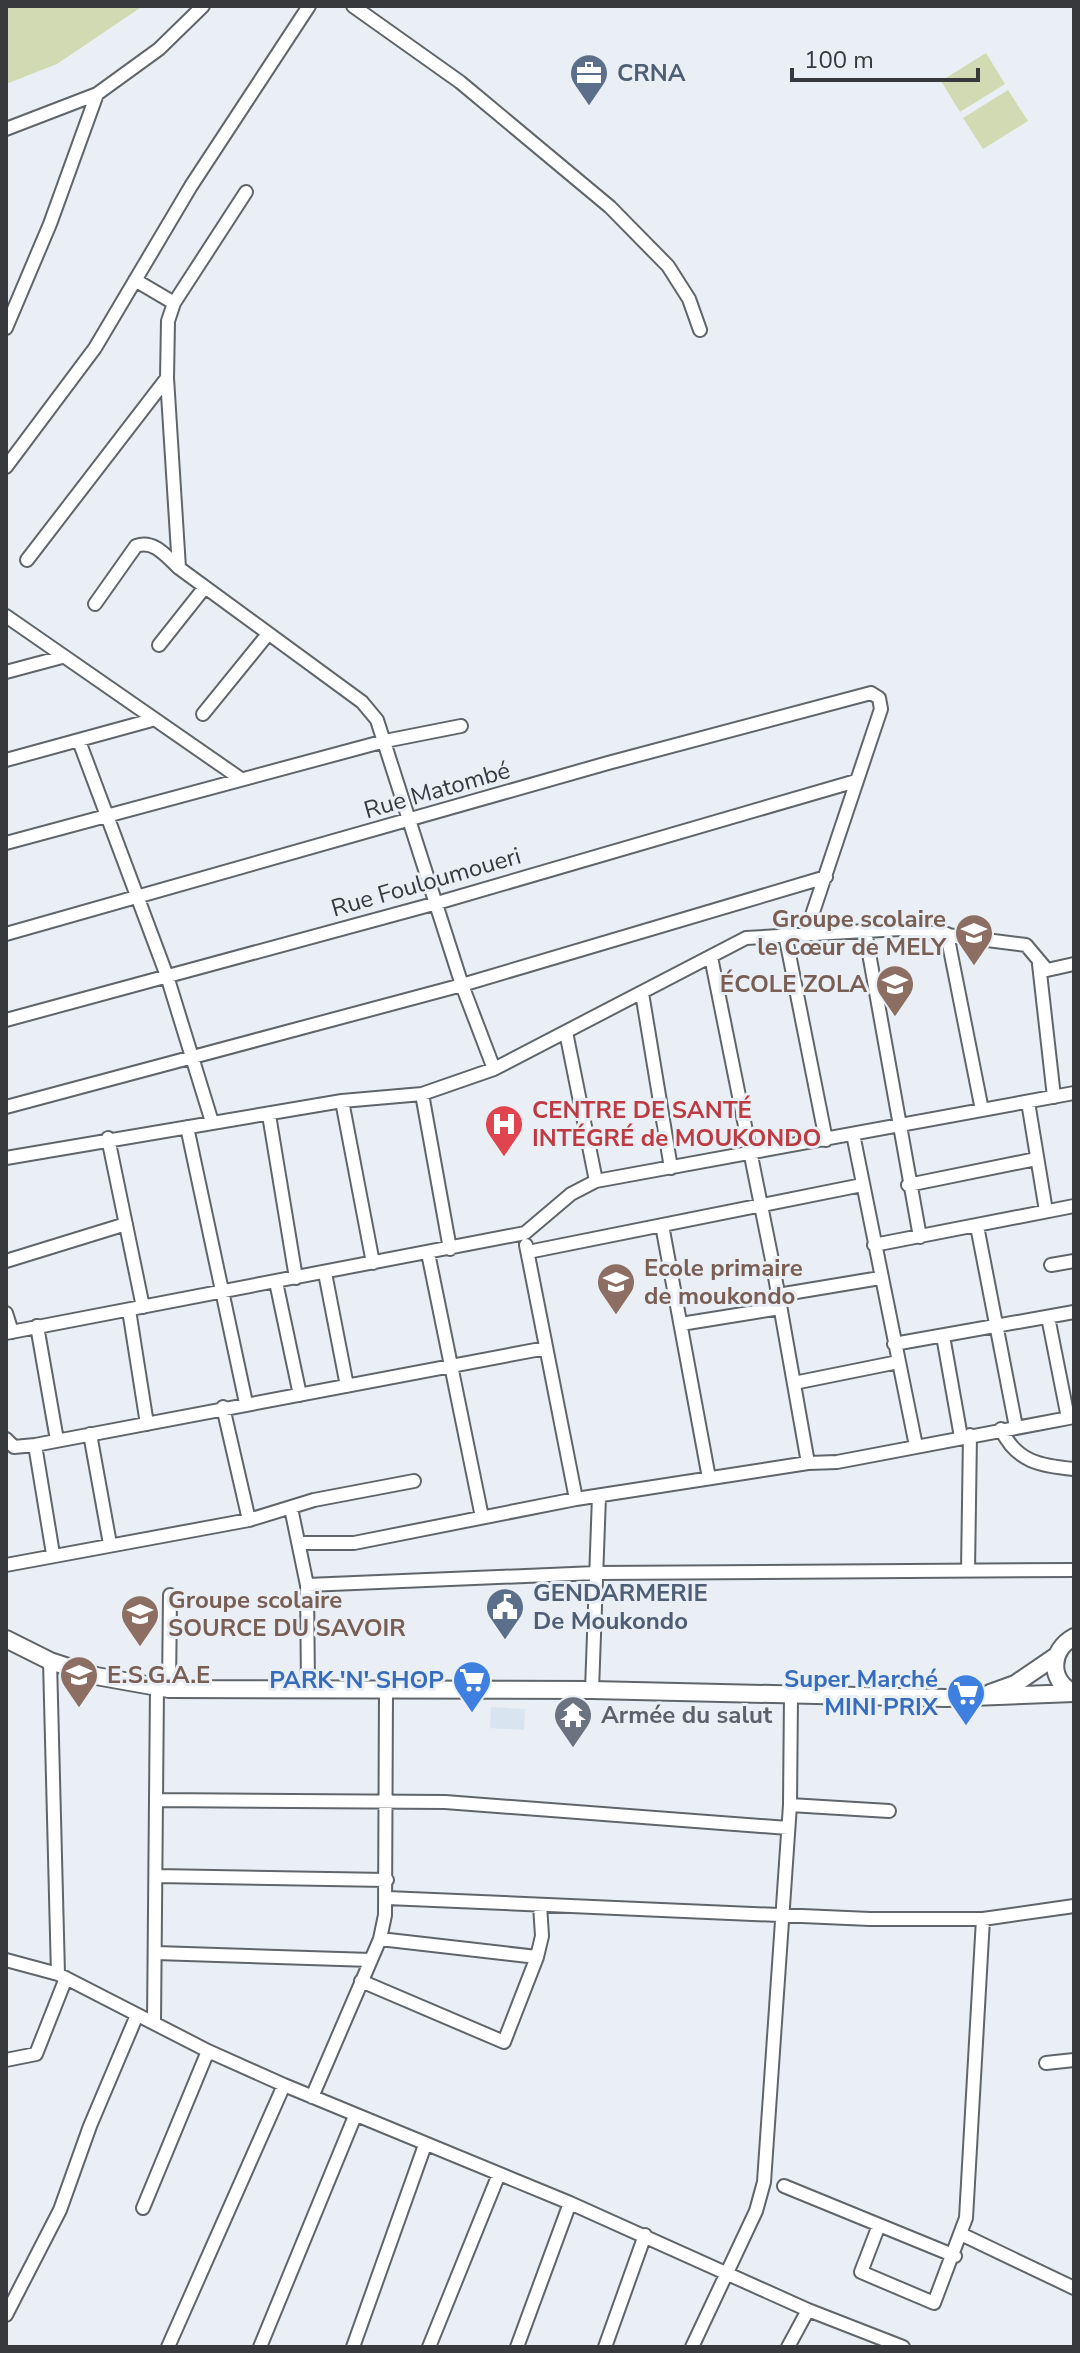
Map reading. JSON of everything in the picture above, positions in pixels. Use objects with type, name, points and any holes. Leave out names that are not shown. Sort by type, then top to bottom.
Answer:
[{"type":"main road","points":[[6,1639],[50,1661],[163,1689],[592,1690],[973,1698],[1074,1693]]},
{"type":"main road","points":[[1067,1641],[1059,1681],[1074,1693]]},
{"type":"main road","points":[[973,1698],[1015,1684],[1067,1641]]},
{"type":"street","points":[[6,129],[97,94],[159,49],[203,6]]},
{"type":"street","points":[[6,467],[95,348],[191,186],[309,6]]},
{"type":"street","points":[[353,6],[460,82],[610,207],[668,266],[689,299],[700,330]]},
{"type":"street","points":[[6,328],[50,224],[97,94]]},
{"type":"street","points":[[179,568],[167,378],[168,321],[174,303],[246,192]]},
{"type":"street","points":[[135,280],[174,303]]},
{"type":"street","points":[[27,560],[167,378]]},
{"type":"street","points":[[95,604],[131,551],[142,543],[154,546],[179,568],[370,709],[385,741],[462,985],[494,1069]]},
{"type":"street","points":[[159,645],[205,587]]},
{"type":"street","points":[[6,616],[241,779]]},
{"type":"street","points":[[203,714],[268,634]]},
{"type":"street","points":[[6,672],[62,657]]},
{"type":"street","name":"Rue Matombé","points":[[6,934],[871,693],[879,698],[881,709],[856,781]]},
{"type":"street","points":[[6,760],[152,720]]},
{"type":"street","points":[[6,843],[385,741],[461,726]]},
{"type":"street","points":[[79,741],[167,976],[212,1122]]},
{"type":"street","points":[[806,933],[856,781]]},
{"type":"street","name":"Rue Fouloumoueri","points":[[6,1020],[437,903],[856,781]]},
{"type":"street","points":[[6,1107],[462,985],[826,877]]},
{"type":"street","points":[[6,1158],[108,1138],[269,1115],[342,1101],[422,1094],[494,1069],[746,938],[900,929],[1026,945],[1047,970],[1074,964]]},
{"type":"street","points":[[865,931],[901,1126],[908,1185],[920,1237]]},
{"type":"street","points":[[785,934],[826,1140]]},
{"type":"street","points":[[947,934],[982,1110]]},
{"type":"street","points":[[711,957],[808,1463]]},
{"type":"street","points":[[1039,964],[1054,1097]]},
{"type":"street","points":[[642,993],[671,1168]]},
{"type":"street","points":[[566,1032],[596,1181]]},
{"type":"street","points":[[6,1313],[9,1333],[450,1249],[525,1233],[571,1194],[596,1181],[1074,1093]]},
{"type":"street","points":[[422,1094],[450,1249]]},
{"type":"street","points":[[342,1101],[373,1263]]},
{"type":"street","points":[[1028,1102],[1046,1211]]},
{"type":"street","points":[[269,1115],[296,1278]]},
{"type":"street","points":[[187,1127],[246,1403]]},
{"type":"street","points":[[853,1134],[916,1446]]},
{"type":"street","points":[[108,1138],[143,1307]]},
{"type":"street","points":[[908,1185],[1036,1159]]},
{"type":"street","points":[[528,1252],[862,1185]]},
{"type":"street","points":[[874,1245],[1074,1206]]},
{"type":"street","points":[[6,1261],[126,1224]]},
{"type":"street","points":[[662,1225],[709,1478]]},
{"type":"street","points":[[977,1226],[1016,1427]]},
{"type":"street","points":[[525,1233],[576,1499]]},
{"type":"street","points":[[428,1253],[482,1517]]},
{"type":"street","points":[[1051,1265],[1074,1261]]},
{"type":"street","points":[[325,1273],[347,1386]]},
{"type":"street","points":[[681,1324],[880,1278]]},
{"type":"street","points":[[276,1282],[300,1395]]},
{"type":"street","points":[[129,1310],[147,1424]]},
{"type":"street","points":[[894,1344],[1074,1312]]},
{"type":"street","points":[[300,1543],[354,1543],[576,1499],[808,1463],[837,1462],[1071,1418],[1048,1317]]},
{"type":"street","points":[[37,1326],[57,1440]]},
{"type":"street","points":[[943,1336],[965,1436],[968,1571]]},
{"type":"street","points":[[6,1439],[14,1447],[35,1445],[546,1348]]},
{"type":"street","points":[[794,1383],[898,1362]]},
{"type":"street","points":[[223,1407],[249,1520]]},
{"type":"street","points":[[1001,1429],[1013,1450],[1031,1462],[1074,1469]]},
{"type":"street","points":[[90,1434],[110,1544]]},
{"type":"street","points":[[35,1445],[53,1554]]},
{"type":"street","points":[[6,1565],[249,1520],[414,1481]]},
{"type":"street","points":[[592,1690],[599,1496]]},
{"type":"street","points":[[291,1508],[307,1585],[308,1688]]},
{"type":"street","points":[[307,1585],[596,1573],[1074,1570]]},
{"type":"street","points":[[154,2023],[156,1800],[170,1595]]},
{"type":"street","points":[[6,2060],[36,2054],[62,1976],[50,1661]]},
{"type":"street","points":[[312,2097],[380,1939],[387,1898],[386,1690]]},
{"type":"street","points":[[692,2347],[756,2211],[764,2182],[790,1805],[791,1695]]},
{"type":"street","points":[[156,1800],[388,1801],[788,1828]]},
{"type":"street","points":[[790,1805],[889,1811]]},
{"type":"street","points":[[157,1876],[387,1880]]},
{"type":"street","points":[[387,1898],[781,1917],[983,1919],[1074,1906]]},
{"type":"street","points":[[361,1981],[504,2042],[537,1957],[542,1936],[540,1905]]},
{"type":"street","points":[[879,2225],[861,2269],[873,2280],[932,2304],[963,2235],[971,2170],[983,1919]]},
{"type":"street","points":[[380,1939],[537,1957]]},
{"type":"street","points":[[156,1953],[371,1960]]},
{"type":"street","points":[[6,1960],[62,1976],[208,2051],[284,2085],[645,2235],[885,2344],[903,2347]]},
{"type":"street","points":[[6,2314],[60,2210],[90,2126],[137,2015]]},
{"type":"street","points":[[143,2208],[208,2051]]},
{"type":"street","points":[[1046,2063],[1074,2060]]},
{"type":"street","points":[[168,2347],[284,2085]]},
{"type":"street","points":[[260,2347],[355,2116]]},
{"type":"street","points":[[353,2347],[425,2145]]},
{"type":"street","points":[[429,2347],[499,2174]]},
{"type":"street","points":[[784,2186],[955,2256]]},
{"type":"street","points":[[517,2347],[570,2203]]},
{"type":"street","points":[[605,2347],[645,2235]]},
{"type":"street","points":[[963,2235],[1074,2288]]},
{"type":"street","points":[[788,2347],[808,2310]]},
{"type":"shaded area","points":[[491,1707],[525,1709],[524,1730],[490,1728]]},
{"type":"green space","points":[[6,6],[143,6],[57,64],[6,84]]},
{"type":"green space","points":[[986,53],[1005,84],[960,112],[941,81]]},
{"type":"green space","points":[[1008,90],[1028,121],[983,149],[963,118]]},
{"type":"place","name":"CRNA","points":[[589,107]]},
{"type":"place","name":"Groupe scolaire le Cœur de MELY","points":[[974,967]]},
{"type":"place","name":"ÉCOLE ZOLA","points":[[895,1018]]},
{"type":"place","name":"CENTRE DE SANTÉ INTÉGRÉ de MOUKONDO","points":[[504,1158]]},
{"type":"place","name":"Ecole primaire de moukondo","points":[[616,1316]]},
{"type":"place","name":"GENDARMERIE De Moukondo","points":[[505,1641]]},
{"type":"place","name":"Groupe scolaire SOURCE DU SAVOIR","points":[[140,1648]]},
{"type":"place","name":"E.S.G.A.E","points":[[79,1709]]},
{"type":"place","name":"PARK 'N' SHOP","points":[[472,1714]]},
{"type":"place","name":"Super Marché MINI PRIX","points":[[966,1727]]},
{"type":"place","name":"Armée du salut","points":[[573,1749]]}]
